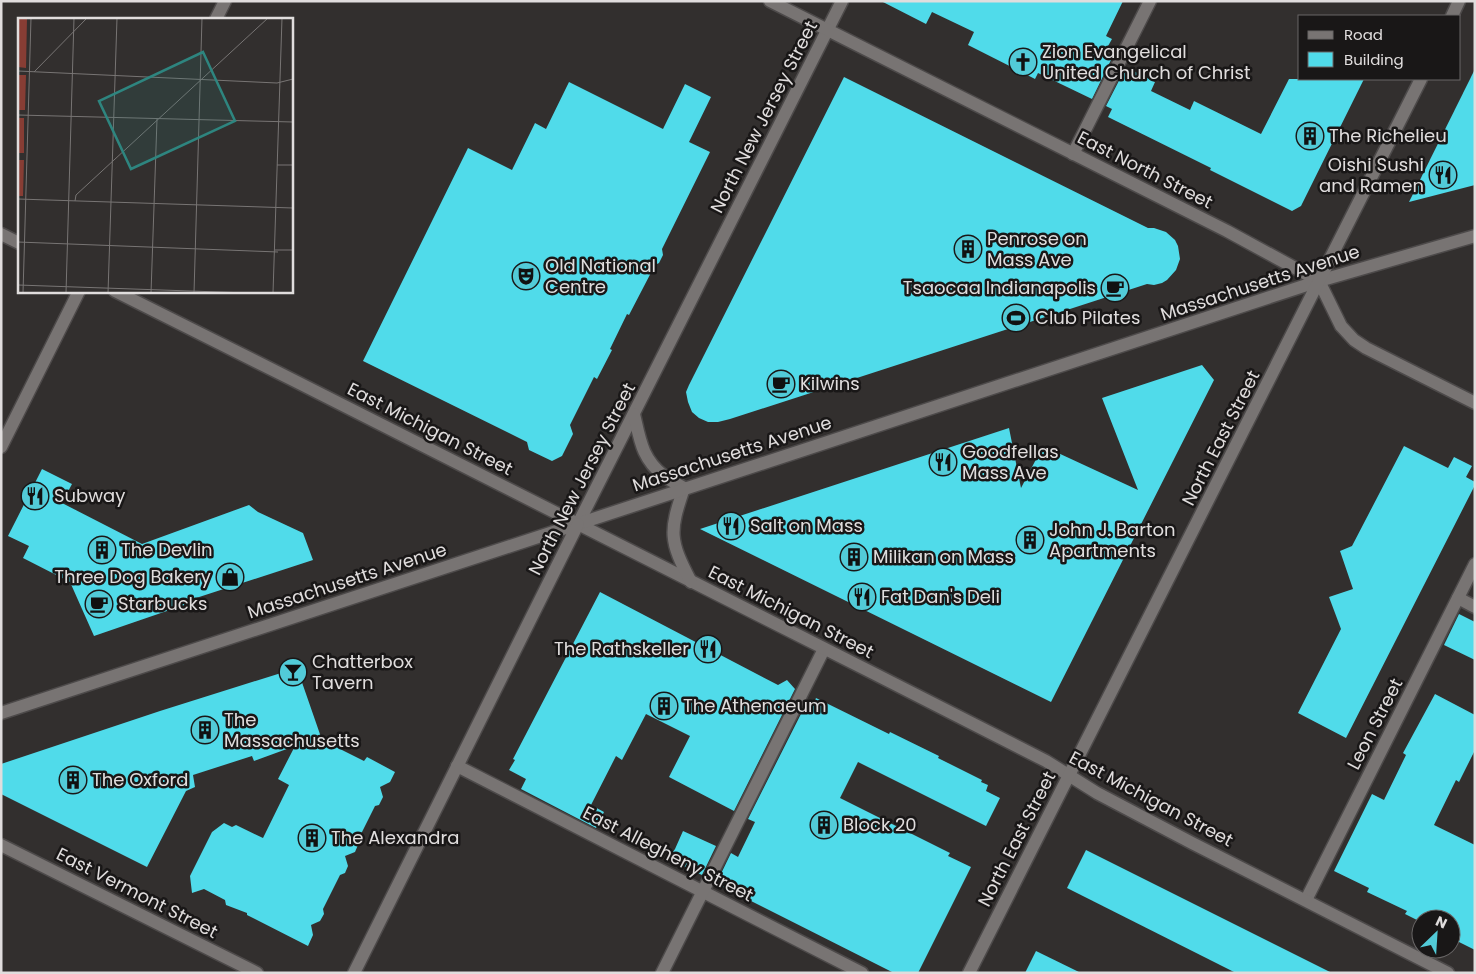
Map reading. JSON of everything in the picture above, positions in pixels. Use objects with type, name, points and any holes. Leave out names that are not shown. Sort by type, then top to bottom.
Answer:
[{"type":"main road","points":[[216,18],[225,1]]},
{"type":"main road","name":"East North Street","points":[[770,1],[1227,231],[1319,281]]},
{"type":"main road","name":"North New Jersey Street","points":[[354,973],[842,1]]},
{"type":"main road","points":[[1073,154],[1150,1]]},
{"type":"main road","points":[[1452,15],[1459,1]]},
{"type":"main road","name":"North East Street","points":[[970,973],[1420,80]]},
{"type":"main road","points":[[1,234],[18,242]]},
{"type":"main road","name":"Massachusetts Avenue","points":[[1,713],[1319,281],[1475,236]]},
{"type":"main road","points":[[1319,281],[1341,326],[1354,340],[1366,348],[1475,403]]},
{"type":"main road","points":[[1,447],[78,292]]},
{"type":"main road","name":"East Michigan Street","points":[[116,292],[1037,757],[1097,793],[1448,973]]},
{"type":"main road","points":[[634,414],[640,440],[648,461],[666,477],[684,488],[672,532],[681,564],[691,582]]},
{"type":"main road","name":"Leon Street","points":[[1306,900],[1475,564]]},
{"type":"main road","points":[[1458,598],[1475,607]]},
{"type":"main road","points":[[662,973],[824,649]]},
{"type":"main road","name":"East Allegheny Street","points":[[457,766],[862,973]]},
{"type":"main road","name":"East Vermont Street","points":[[1,845],[257,973]]},
{"type":"building","name":"Zion Evangelical United Church of Christ","points":[[881,1],[1123,1],[1106,36],[1112,39],[1103,55],[1111,60],[1092,99],[1038,73],[1035,79],[968,45],[974,32],[932,12],[926,24]]},
{"type":"building","points":[[1126,67],[1155,82],[1151,91],[1190,110],[1194,101],[1261,134],[1289,79],[1364,80],[1301,206],[1292,211],[1108,117],[1112,109],[1106,106]]},
{"type":"building","points":[[1475,69],[1475,185],[1409,202]]},
{"type":"building","name":"Penrose on Mass Ave","points":[[844,77],[1148,228],[1166,232],[1175,240],[1178,246],[1180,259],[1176,270],[1162,283],[1147,284],[730,419],[708,422],[699,418],[692,412],[686,392]]},
{"type":"building","name":"Old National Centre","points":[[569,82],[663,129],[685,84],[711,97],[689,142],[710,152],[662,249],[663,255],[659,263],[655,265],[629,315],[627,314],[610,349],[612,350],[597,379],[594,377],[570,425],[573,434],[562,456],[552,461],[529,450],[527,442],[363,361],[468,148],[512,170],[535,123],[546,129]]},
{"type":"building","name":"Milikan on Mass","points":[[1202,365],[1214,380],[1051,702],[700,529],[1009,428],[1021,488],[1043,446],[1138,490],[1102,398]]},
{"type":"building","points":[[1404,446],[1448,468],[1454,457],[1472,466],[1466,477],[1475,482],[1475,485],[1346,738],[1298,713],[1341,629],[1329,597],[1353,589],[1340,551],[1352,546]]},
{"type":"building","name":"The Devlin","points":[[42,469],[72,484],[62,503],[142,544],[249,505],[258,512],[303,533],[313,560],[193,599],[193,602],[94,636],[70,582],[23,558],[29,546],[8,536]]},
{"type":"building","name":"The Athenaeum","points":[[600,592],[778,685],[787,680],[795,689],[734,811],[669,777],[690,736],[646,714],[622,760],[616,756],[591,805],[604,812],[596,828],[521,789],[526,779],[509,770]]},
{"type":"building","points":[[1459,614],[1475,622],[1475,660],[1444,645]]},
{"type":"building","points":[[297,668],[322,740],[364,761],[367,757],[395,772],[390,782],[380,787],[383,797],[379,805],[375,806],[358,840],[355,852],[345,856],[348,866],[345,873],[340,875],[323,909],[324,914],[320,921],[311,925],[313,935],[308,946],[247,915],[247,913],[226,905],[225,900],[204,889],[192,893],[190,876],[212,832],[224,823],[232,827],[236,825],[263,838],[289,785],[278,779],[295,746],[254,761],[252,756],[193,775],[195,787],[186,791],[147,867],[1,794],[1,764]]},
{"type":"building","points":[[1435,694],[1475,715],[1475,750],[1459,782],[1456,780],[1434,825],[1475,845],[1475,950],[1461,943],[1461,909],[1411,909],[1411,917],[1405,914],[1407,911],[1367,892],[1369,888],[1334,871],[1372,794],[1384,800],[1406,755],[1403,753]]},
{"type":"building","name":"Block 20","points":[[816,698],[939,756],[938,758],[982,780],[981,782],[988,785],[986,791],[1000,798],[986,826],[858,762],[840,798],[950,853],[948,856],[971,867],[918,973],[894,973],[723,887],[724,885],[717,882],[731,853],[738,857],[755,822],[748,819],[807,702],[812,708]]},
{"type":"building","points":[[683,831],[716,846],[702,875],[668,859]]},
{"type":"building","points":[[1086,850],[1332,973],[1236,973],[1067,888]]},
{"type":"building","points":[[1036,951],[1081,973],[1025,973]]},
{"type":"place","name":"Zion Evangelical United Church of Christ","points":[[1023,62]]},
{"type":"place","name":"The Richelieu","points":[[1310,136]]},
{"type":"place","name":"Oishi Sushi and Ramen","points":[[1443,175]]},
{"type":"place","name":"Penrose on Mass Ave","points":[[968,249]]},
{"type":"place","name":"Old National Centre","points":[[526,276]]},
{"type":"place","name":"Tsaocaa Indianapolis","points":[[1115,288]]},
{"type":"place","name":"Club Pilates","points":[[1016,318]]},
{"type":"place","name":"Kilwins","points":[[781,384]]},
{"type":"place","name":"Goodfellas Mass Ave","points":[[943,462]]},
{"type":"place","name":"Subway","points":[[35,496]]},
{"type":"place","name":"Salt on Mass","points":[[731,526]]},
{"type":"place","name":"John J. Barton Apartments","points":[[1030,540]]},
{"type":"place","name":"The Devlin","points":[[102,550]]},
{"type":"place","name":"Milikan on Mass","points":[[854,557]]},
{"type":"place","name":"Three Dog Bakery","points":[[230,577]]},
{"type":"place","name":"Fat Dan's Deli","points":[[862,597]]},
{"type":"place","name":"Starbucks","points":[[99,604]]},
{"type":"place","name":"The Rathskeller","points":[[708,649]]},
{"type":"place","name":"Chatterbox Tavern","points":[[293,672]]},
{"type":"place","name":"The Athenaeum","points":[[664,706]]},
{"type":"place","name":"The Massachusetts","points":[[205,730]]},
{"type":"place","name":"The Oxford","points":[[73,780]]},
{"type":"place","name":"Block 20","points":[[824,825]]},
{"type":"place","name":"The Alexandra","points":[[312,838]]}]
